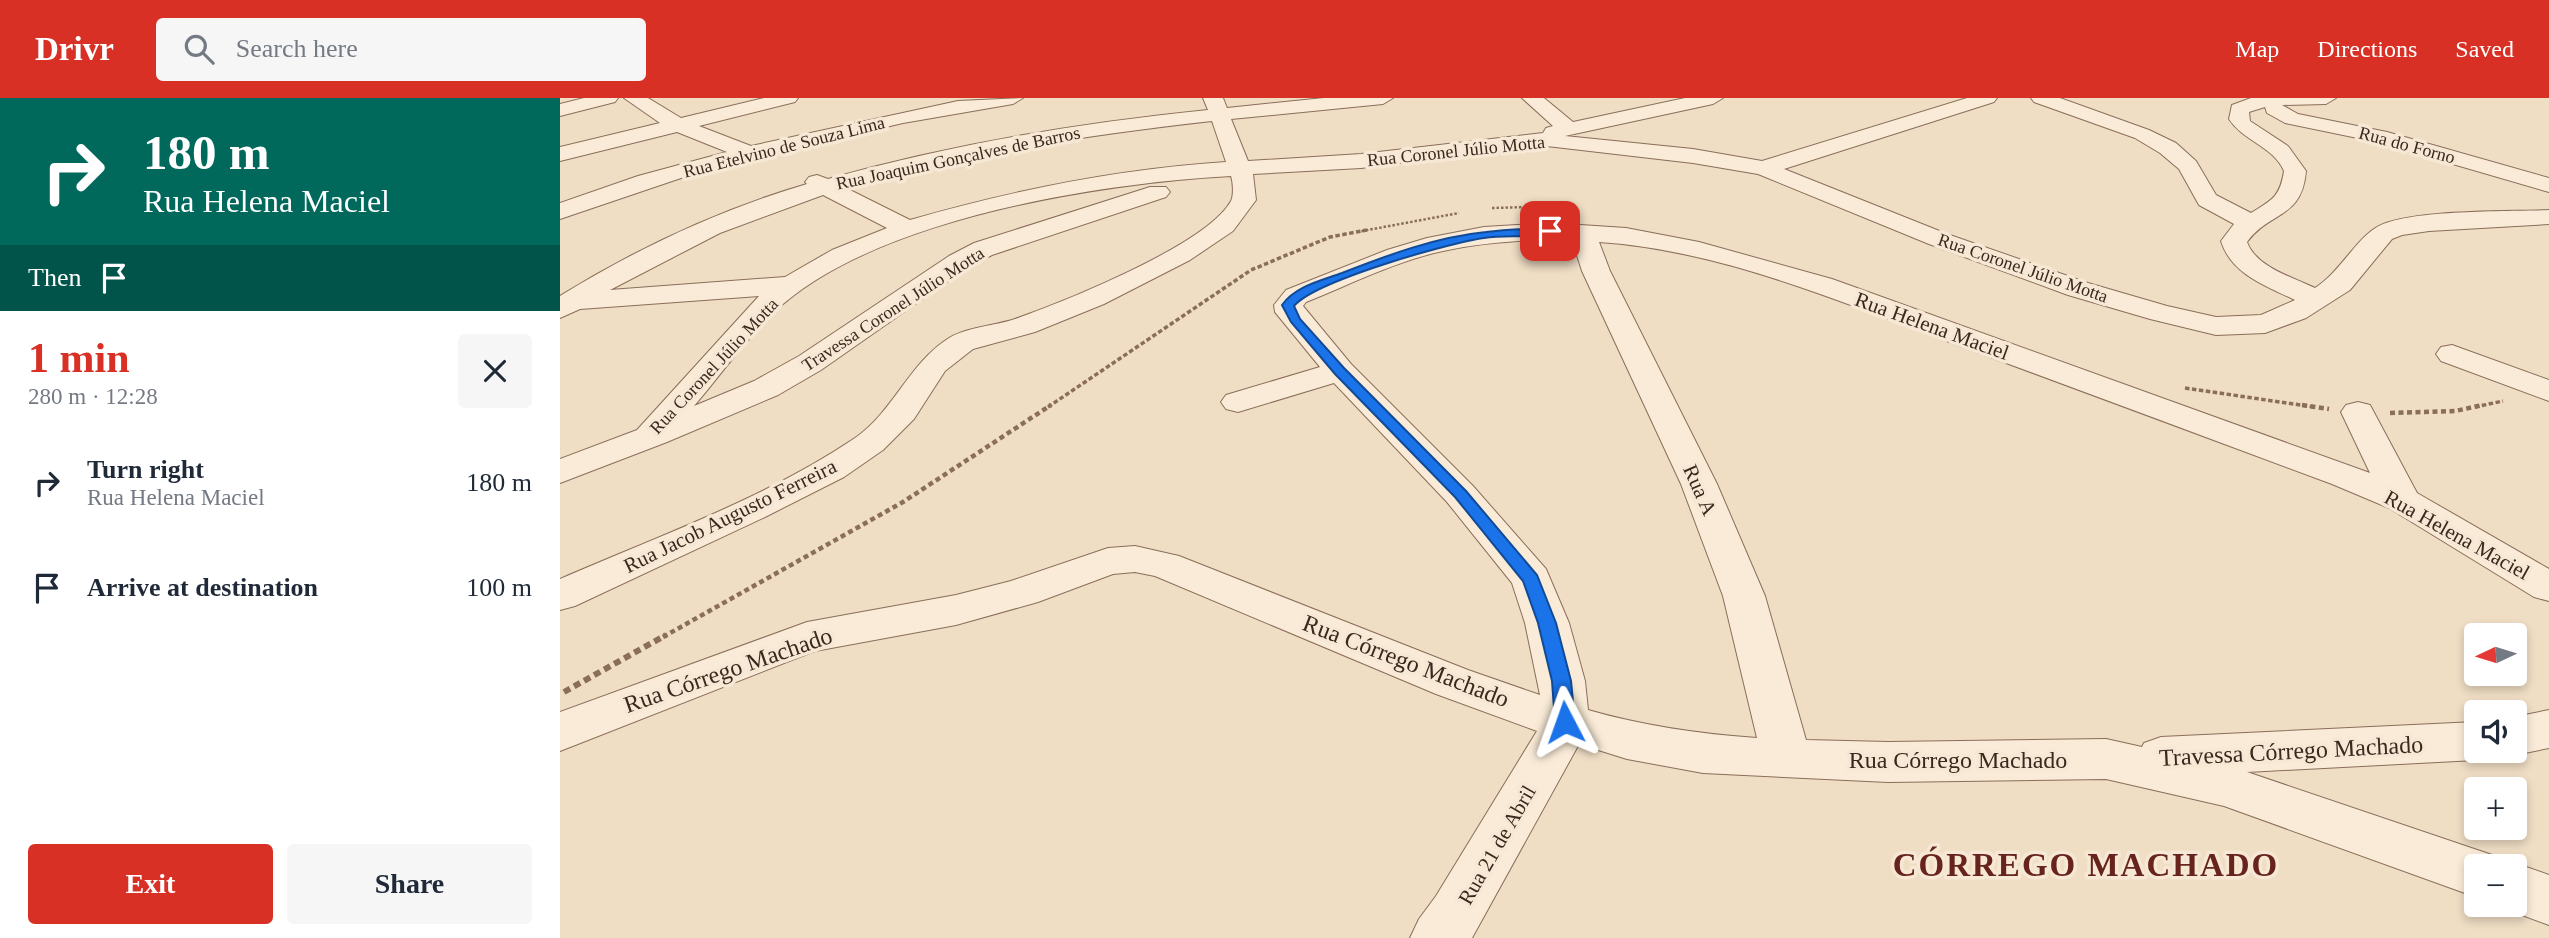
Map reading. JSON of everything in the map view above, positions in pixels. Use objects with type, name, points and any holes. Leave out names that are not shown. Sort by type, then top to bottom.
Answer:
[{"type":"street","points":[[560,110],[608,98]]},
{"type":"street","points":[[634,98],[676,124],[826,186],[907,229]]},
{"type":"street","points":[[560,154],[788,98]]},
{"type":"street","name":"Rua Etelvino de Souza Lima","points":[[560,212],[749,152],[1013,98]]},
{"type":"street","name":"Rua Joaquim Gonçalves de Barros","points":[[563,305],[674,243],[724,221],[826,186],[1002,145],[1216,106],[1383,98]]},
{"type":"street","points":[[1532,98],[1567,127]]},
{"type":"street","points":[[1538,139],[1567,127],[1713,98]]},
{"type":"street","points":[[1763,168],[1987,98]]},
{"type":"street","points":[[2041,98],[2142,134],[2162,144],[2182,159],[2207,200],[2252,224]]},
{"type":"street","points":[[2316,299],[2253,268],[2234,252],[2232,244],[2235,236],[2275,210],[2287,198],[2294,182],[2295,171],[2289,161],[2243,125],[2239,119],[2239,109],[2245,103],[2326,98]]},
{"type":"street","name":"Rua do Forno","points":[[2274,100],[2275,111],[2292,119],[2380,136],[2549,185]]},
{"type":"street","points":[[1216,106],[1231,169]]},
{"type":"street","name":"Rua Coronel Júlio Motta","points":[[560,472],[649,437],[763,307],[791,285],[841,256],[907,229],[1003,201],[1055,190],[1193,171],[1361,161],[1538,139],[1693,156],[1763,168],[1938,239],[2078,289],[2216,326],[2264,324],[2296,312],[2340,284],[2383,234],[2396,228],[2429,223],[2549,217]]},
{"type":"street","name":"Travessa Coronel Júlio Motta","points":[[649,437],[777,382],[810,363],[958,262],[983,249],[1231,169]]},
{"type":"street","name":"Rua Jacob Augusto Ferreira","points":[[560,596],[752,509],[831,469],[871,443],[902,412],[933,365],[962,343],[1063,311],[1181,254],[1224,226],[1240,210],[1244,200],[1244,180],[1231,169]]},
{"type":"street","name":"Rua Helena Maciel","points":[[1339,371],[1295,320],[1288,305],[1296,296],[1311,289],[1396,256],[1436,244],[1515,232],[1626,236],[1672,244],[1822,285],[1923,325],[2099,384],[2309,462],[2402,500],[2549,587]]},
{"type":"street","name":"Rua A","points":[[1583,233],[1596,271],[1699,484],[1744,596],[1787,759]]},
{"type":"street","points":[[563,305],[791,285]]},
{"type":"street","points":[[2452,354],[2549,391]]},
{"type":"street","points":[[1238,402],[1339,371],[1461,494],[1531,579],[1547,623],[1562,681],[1565,722]]},
{"type":"street","points":[[2358,412],[2402,500]]},
{"type":"street","name":"Rua Córrego Machado","points":[[560,732],[807,637],[956,610],[1023,592],[1108,561],[1135,559],[1165,565],[1452,682],[1565,722],[1628,740],[1703,754],[1787,759],[1888,762],[2106,760],[2228,786],[2464,869]]},
{"type":"street","name":"Rua 21 de Abril","points":[[1439,938],[1456,914],[1551,751],[1565,722]]},
{"type":"street","points":[[2527,734],[2549,729]]},
{"type":"street","name":"Travessa Córrego Machado","points":[[2106,760],[2464,742]]},
{"type":"street","points":[[2527,892],[2549,900]]},
{"type":"path","points":[[1488,209],[1513,205],[1541,208]]},
{"type":"path","points":[[560,694],[903,502],[1097,376],[1251,270],[1330,237],[1462,213]]},
{"type":"path","points":[[2176,386],[2358,412],[2455,411],[2509,400]]},
{"type":"district","name":"CÓRREGO MACHADO","points":[[2086,865]]},
{"type":"route","points":[[1550,231],[1485,235],[1436,244],[1396,256],[1311,289],[1296,296],[1288,305],[1295,320],[1339,371],[1461,494],[1531,579],[1547,623],[1562,681],[1565,722]]}]
